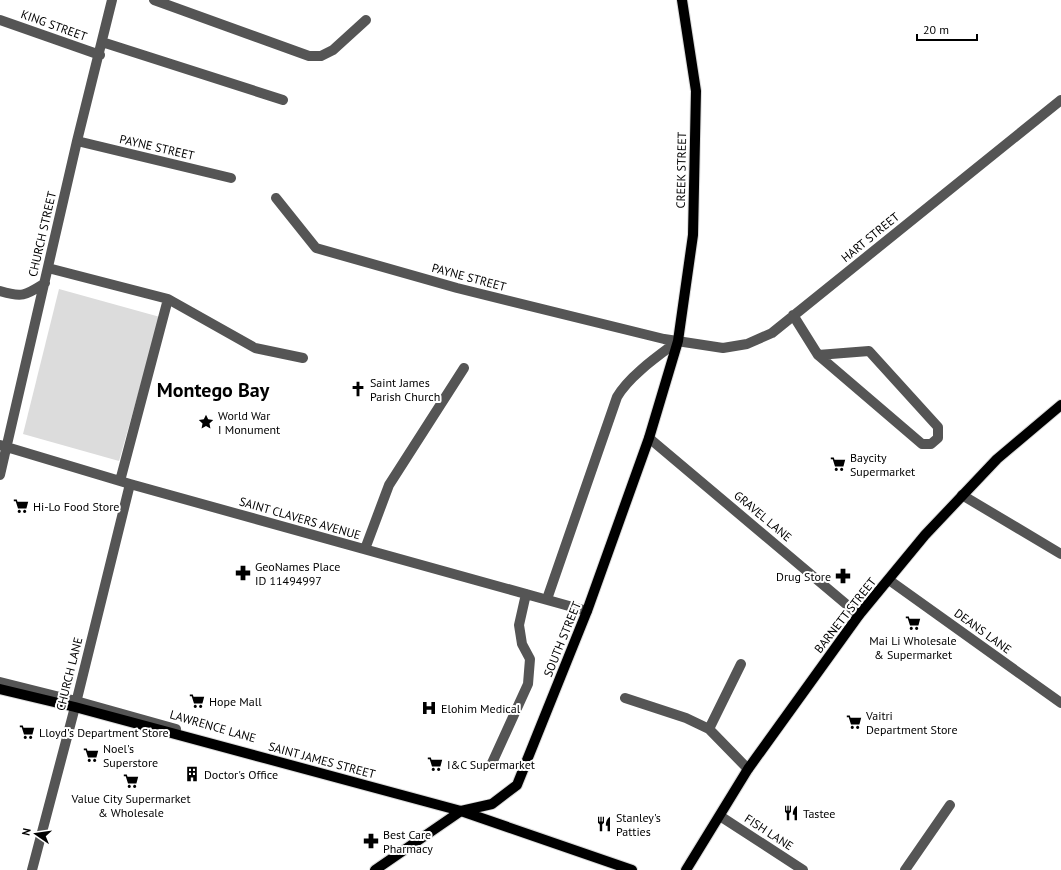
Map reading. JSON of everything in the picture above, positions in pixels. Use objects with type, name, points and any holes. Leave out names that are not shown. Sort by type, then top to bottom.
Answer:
[{"type":"main road","name":"CREEK STREET","points":[[678,341],[693,235],[696,91],[682,0]]},
{"type":"main road","name":"SOUTH STREET","points":[[375,870],[463,811],[492,804],[517,785],[587,611],[649,438],[678,341]]},
{"type":"main road","name":"BARNETT STREET","points":[[686,870],[748,769],[859,615],[925,535],[962,495],[997,459],[1061,405]]},
{"type":"main road","name":"SAINT JAMES STREET","points":[[0,689],[75,704],[463,811],[632,870]]},
{"type":"street","name":"CHURCH STREET","points":[[0,475],[3,446],[48,268],[77,141],[100,55],[112,0]]},
{"type":"street","points":[[154,0],[309,56],[321,56],[333,50],[366,20]]},
{"type":"street","name":"KING STREET","points":[[0,20],[100,55]]},
{"type":"street","points":[[102,42],[283,100]]},
{"type":"street","name":"HART STREET","points":[[678,341],[723,348],[747,344],[772,333],[1061,100]]},
{"type":"street","name":"PAYNE STREET","points":[[77,141],[232,178]]},
{"type":"street","name":"PAYNE STREET","points":[[276,198],[316,248],[457,288],[664,339],[678,341]]},
{"type":"street","points":[[48,268],[168,299],[255,348],[303,358]]},
{"type":"street","points":[[0,291],[19,295],[27,294],[44,283]]},
{"type":"street","name":"CHURCH LANE","points":[[32,870],[75,704],[168,299]]},
{"type":"street","points":[[793,315],[818,356],[922,444],[932,444],[938,438],[938,427],[869,351],[818,356]]},
{"type":"street","points":[[547,600],[617,397],[623,387],[678,341]]},
{"type":"street","points":[[365,550],[389,485],[464,368]]},
{"type":"street","name":"GRAVEL LANE","points":[[649,438],[859,615]]},
{"type":"street","name":"SAINT CLAVERS AVENUE","points":[[3,446],[125,483],[587,611]]},
{"type":"street","points":[[962,495],[1061,554]]},
{"type":"street","name":"DEANS LANE","points":[[889,580],[1061,703]]},
{"type":"street","points":[[492,763],[528,684],[530,659],[522,644],[519,625],[526,594]]},
{"type":"street","points":[[709,729],[741,664]]},
{"type":"street","points":[[0,682],[75,704]]},
{"type":"street","points":[[625,698],[686,718],[709,729],[748,769]]},
{"type":"street","points":[[905,870],[950,805]]},
{"type":"street","name":"FISH LANE","points":[[720,816],[803,870]]},
{"type":"shaded area","points":[[59,289],[160,317],[119,461],[23,434]]},
{"type":"place","name":"Saint James Parish Church","points":[[358,389]]},
{"type":"place","name":"World War I Monument","points":[[206,422]]},
{"type":"place","name":"Baycity Supermarket","points":[[838,464]]},
{"type":"place","name":"Hi-Lo Food Store","points":[[21,506]]},
{"type":"place","name":"GeoNames Place ID 11494997","points":[[243,573]]},
{"type":"place","name":"Drug Store","points":[[843,576]]},
{"type":"place","name":"Mai Li Wholesale & Supermarket","points":[[913,623]]},
{"type":"place","name":"Hope Mall","points":[[197,701]]},
{"type":"place","name":"Elohim Medical","points":[[429,708]]},
{"type":"place","name":"Vaitri Department Store","points":[[854,722]]},
{"type":"place","name":"Lloyd's Department Store","points":[[27,732]]},
{"type":"place","name":"Noel's Superstore","points":[[91,755]]},
{"type":"place","name":"I&C Supermarket","points":[[435,764]]},
{"type":"place","name":"Doctor's Office","points":[[192,774]]},
{"type":"place","name":"Value City Supermarket & Wholesale","points":[[131,781]]},
{"type":"place","name":"Tastee","points":[[791,813]]},
{"type":"place","name":"Stanley's Patties","points":[[604,824]]},
{"type":"place","name":"Best Care Pharmacy","points":[[371,841]]},
{"type":"district","name":"Montego Bay","points":[[213,390]]}]
